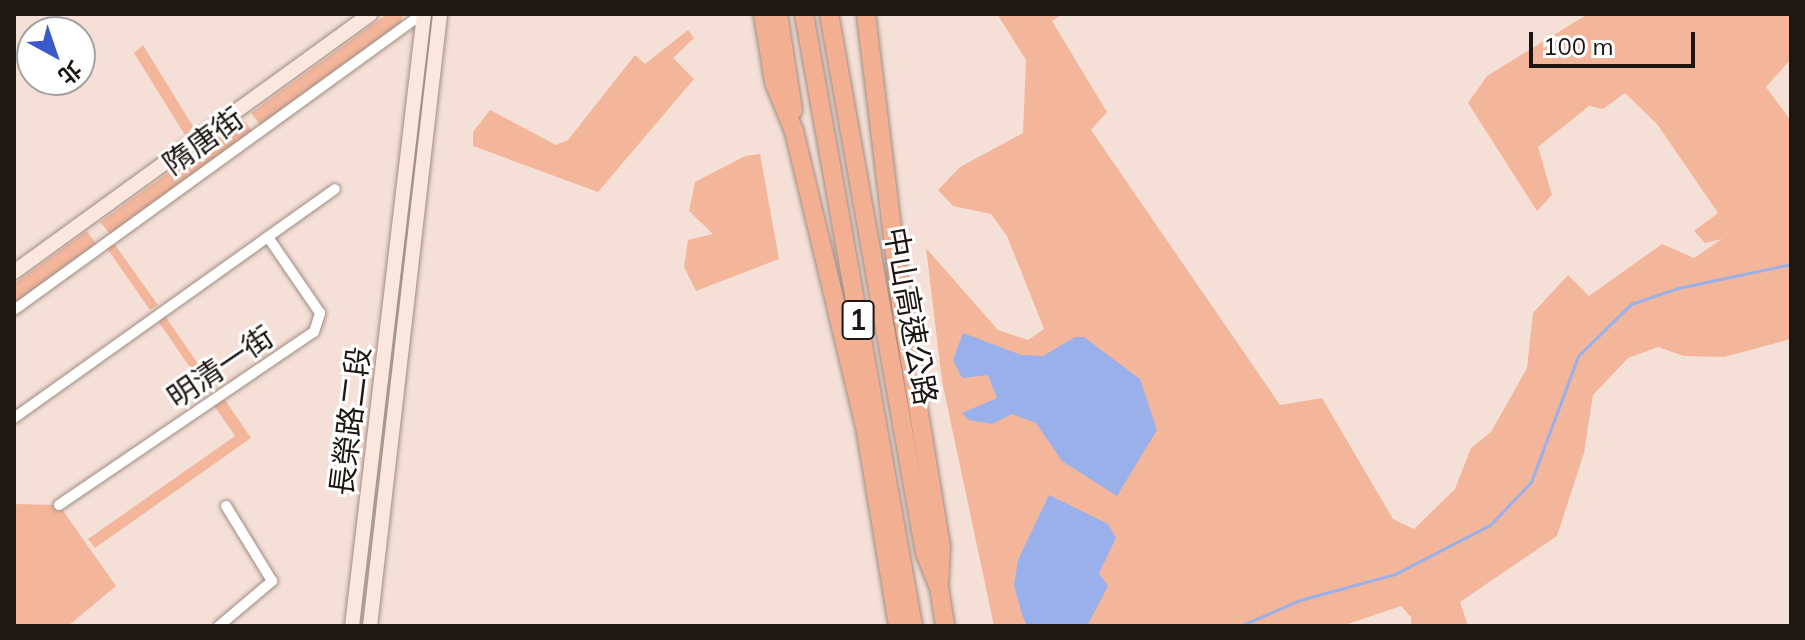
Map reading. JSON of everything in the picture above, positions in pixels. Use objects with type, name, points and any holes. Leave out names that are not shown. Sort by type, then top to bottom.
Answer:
[{"type":"highway","points":[[763,14],[774,82],[794,131]]},
{"type":"highway","points":[[778,14],[794,131],[865,426],[898,626]]},
{"type":"highway","name":"中山高速公路","points":[[804,14],[913,626]]},
{"type":"highway","name":"中山高速公路","points":[[829,14],[925,553],[939,587],[945,626]]},
{"type":"highway","points":[[859,14],[870,63]]},
{"type":"highway","points":[[866,14],[901,305],[941,547],[939,587]]},
{"type":"main road","name":"隋唐街","points":[[14,272],[370,14]]},
{"type":"main road","name":"長榮路二段","points":[[370,626],[408,296],[423,14]]},
{"type":"main road","name":"長榮路二段","points":[[352,626],[391,294],[440,14]]},
{"type":"main road","points":[[391,294],[408,296]]},
{"type":"main road","points":[[360,555],[380,555]]},
{"type":"street","name":"隋唐街","points":[[14,310],[423,14]]},
{"type":"street","points":[[14,418],[335,189]]},
{"type":"street","name":"明清一街","points":[[59,505],[314,332],[320,313],[268,237]]},
{"type":"street","points":[[222,625],[272,581],[226,506]]},
{"type":"shaded area","points":[[387,14],[402,14],[401,25],[262,127],[251,113]]},
{"type":"shaded area","points":[[997,14],[1062,14],[1052,21],[1107,112],[1091,130],[1280,405],[1322,398],[1393,519],[1414,529],[1455,489],[1471,448],[1491,432],[1527,368],[1533,313],[1568,275],[1589,296],[1662,244],[1694,258],[1722,239],[1705,243],[1694,231],[1718,213],[1657,124],[1625,93],[1603,109],[1589,106],[1538,147],[1552,195],[1537,211],[1468,103],[1487,76],[1588,14],[1791,14],[1791,59],[1766,87],[1791,121],[1791,339],[1724,357],[1684,356],[1658,347],[1628,358],[1593,395],[1584,453],[1557,536],[1460,602],[1468,626],[1411,626],[1411,617],[1401,606],[1342,626],[994,626],[942,381],[926,248],[998,330],[1028,340],[1044,329],[1007,236],[991,214],[953,206],[938,190],[960,167],[1023,133],[1026,60]]},
{"type":"shaded area","points":[[688,30],[694,38],[673,58],[694,79],[598,192],[473,146],[473,132],[490,110],[556,145],[568,140],[635,55],[645,64]]},
{"type":"shaded area","points":[[143,45],[194,128],[185,135],[134,53]]},
{"type":"shaded area","points":[[243,119],[253,132],[111,235],[100,222]]},
{"type":"shaded area","points":[[760,154],[779,259],[696,291],[684,267],[688,240],[713,234],[689,211],[695,182],[745,156]]},
{"type":"shaded area","points":[[87,231],[96,244],[14,305],[14,284]]},
{"type":"shaded area","points":[[113,242],[158,305],[150,310],[106,247]]},
{"type":"shaded area","points":[[165,316],[214,387],[207,392],[158,321]]},
{"type":"shaded area","points":[[223,397],[251,438],[95,548],[88,539],[235,436],[213,404]]},
{"type":"shaded area","points":[[14,504],[59,505],[116,586],[68,626],[14,626]]},
{"type":"water","points":[[963,333],[1021,355],[1043,356],[1075,337],[1084,337],[1140,379],[1157,430],[1117,496],[1062,461],[1036,423],[1012,414],[992,424],[969,420],[962,413],[997,398],[988,375],[962,378],[953,360]]},
{"type":"water","points":[[1049,495],[1108,524],[1116,538],[1099,573],[1108,586],[1087,626],[1027,626],[1022,615],[1014,585],[1018,560]]},
{"type":"waterway","points":[[1240,626],[1300,600],[1395,574],[1490,525],[1531,482],[1578,356],[1631,304],[1678,288],[1791,264]]}]
